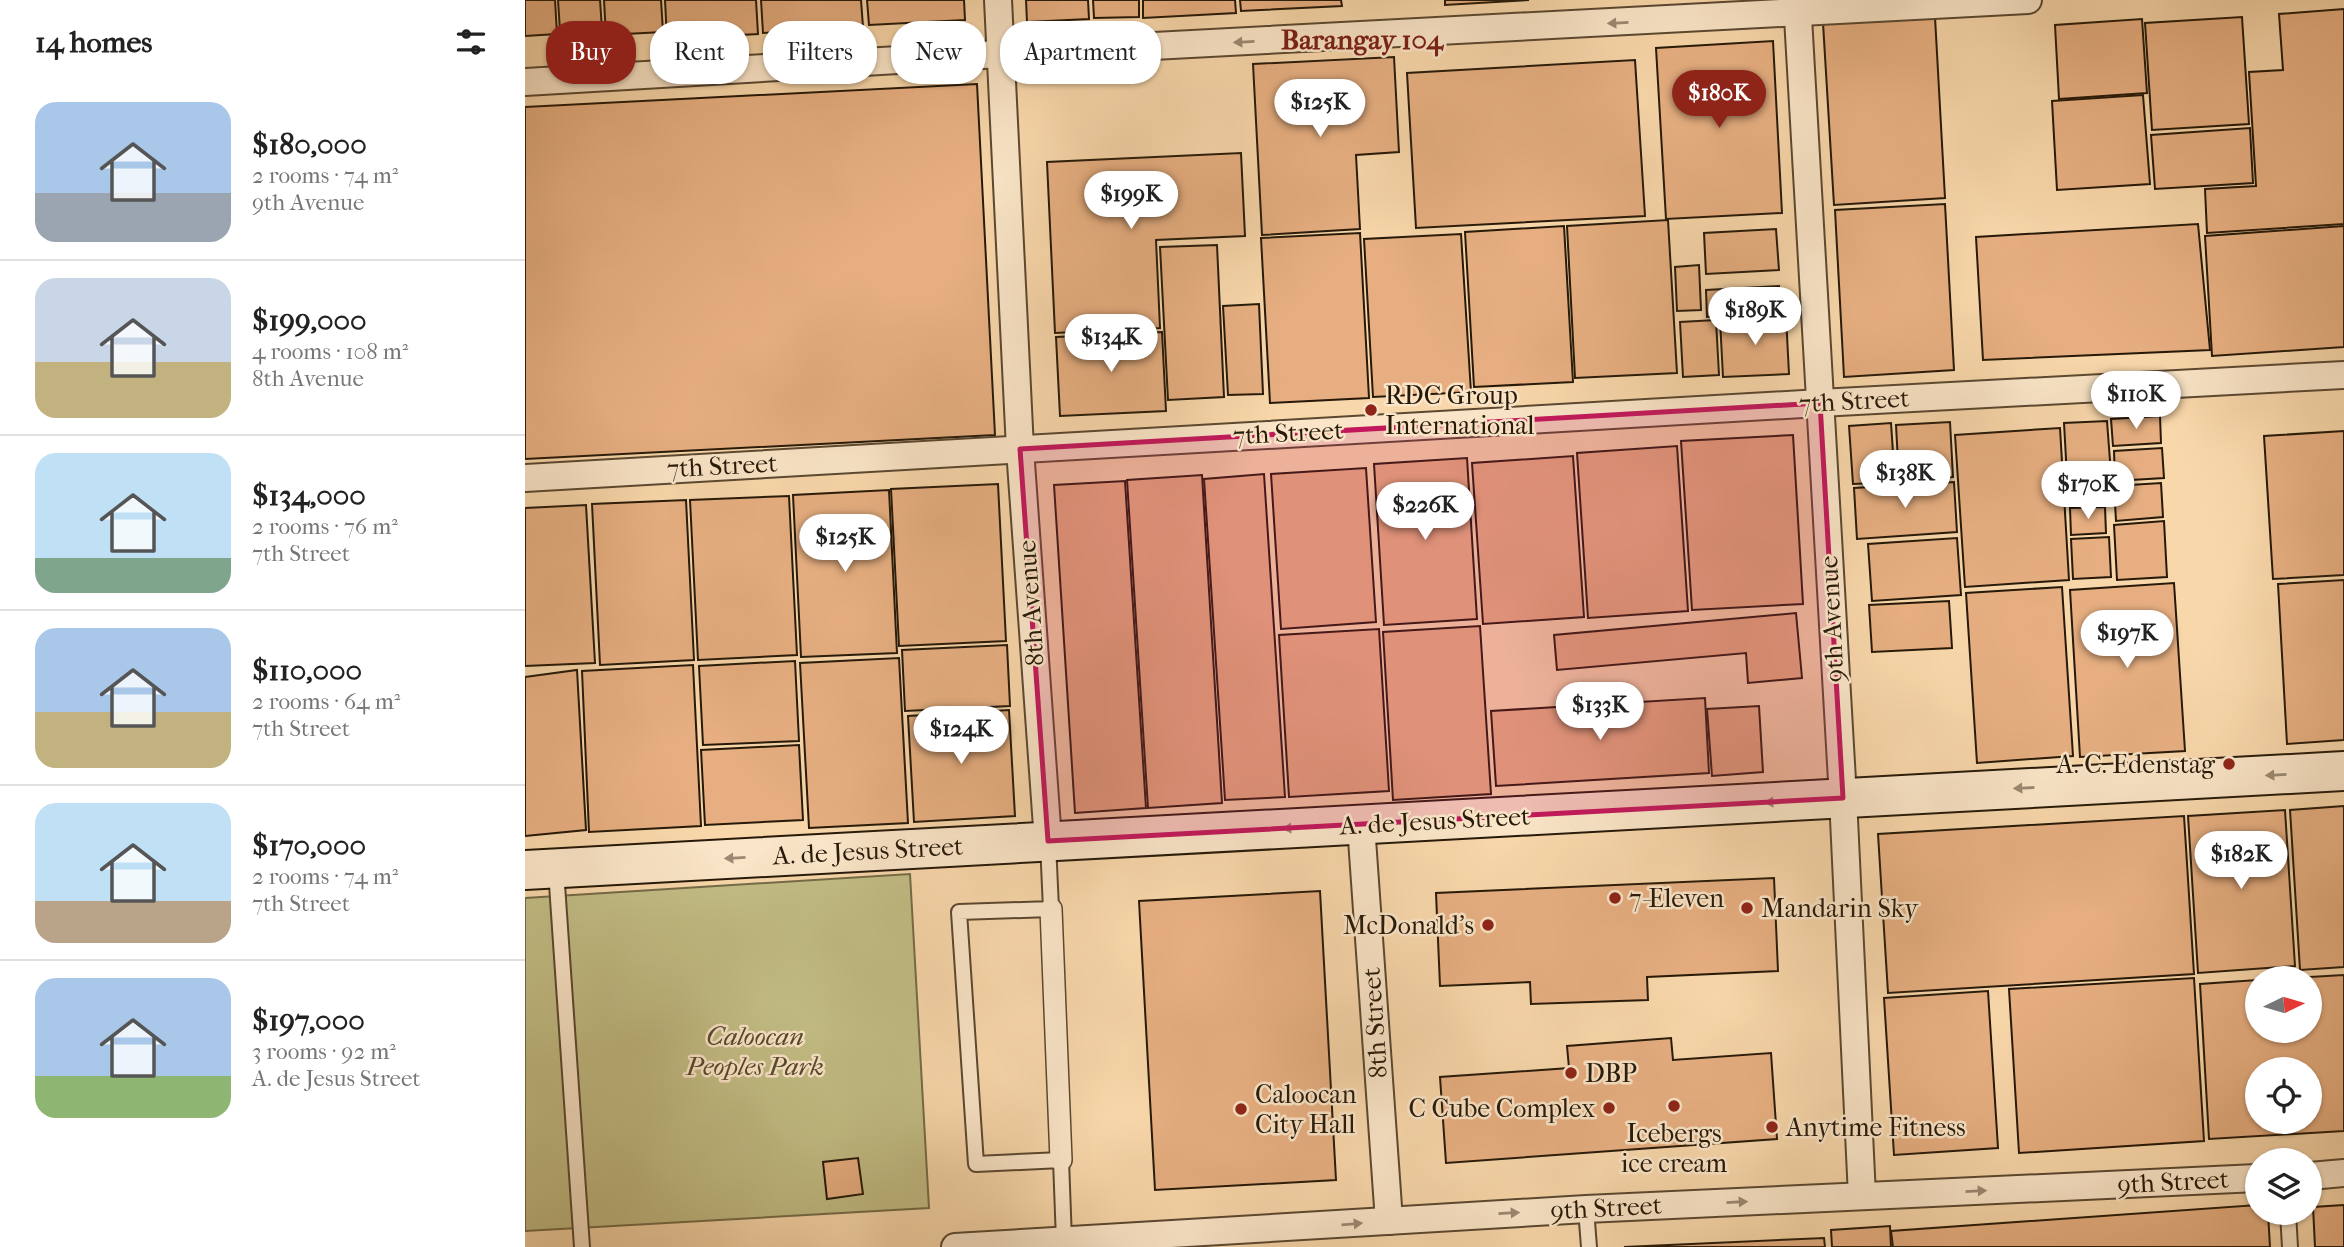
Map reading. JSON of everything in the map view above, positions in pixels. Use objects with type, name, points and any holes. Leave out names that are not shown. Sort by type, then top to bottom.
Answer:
[{"type":"main road","name":"A. de Jesus Street","points":[[540,869],[2344,771]]},
{"type":"street","name":"8th Avenue","points":[[998,0],[1000,54]]},
{"type":"street","points":[[1161,45],[1798,7],[2028,0]]},
{"type":"street","name":"9th Avenue","points":[[1798,7],[1843,798],[1862,1196]]},
{"type":"street","points":[[525,82],[1000,54]]},
{"type":"street","name":"8th Avenue","points":[[1002,84],[1020,449],[1048,841]]},
{"type":"street","name":"7th Street","points":[[525,478],[1820,403],[2344,376]]},
{"type":"street","name":"8th Street","points":[[1361,825],[1389,1221]]},
{"type":"street","name":"8th Avenue","points":[[1051,909],[1061,1160]]},
{"type":"street","points":[[2322,1175],[2344,1173]]},
{"type":"street","name":"9th Street","points":[[955,1247],[1064,1244],[1586,1209],[2245,1179]]},
{"type":"lane","name":"8th Avenue","points":[[1048,841],[1051,909]]},
{"type":"lane","points":[[540,869],[583,1247]]},
{"type":"lane","points":[[1051,909],[959,912],[976,1164],[1061,1160]]},
{"type":"lane","name":"8th Avenue","points":[[1061,1160],[1064,1244]]},
{"type":"lane","points":[[1586,1209],[1589,1247]]},
{"type":"lane","points":[[2289,1225],[2290,1247]]},
{"type":"highlighted area","points":[[1820,403],[1843,798],[1048,841],[1020,449]]},
{"type":"green space","name":"Caloocan Peoples Park","points":[[910,874],[929,1208],[525,1231],[525,898]]},
{"type":"building","points":[[525,0],[555,0],[556,21],[546,21],[546,35],[525,36]]},
{"type":"building","points":[[558,0],[600,0],[601,21],[559,21]]},
{"type":"building","points":[[604,0],[661,0],[662,21],[650,21],[650,33],[636,33],[636,21],[605,21]]},
{"type":"building","points":[[665,0],[756,0],[758,34],[749,34],[749,21],[666,21]]},
{"type":"building","points":[[761,0],[861,0],[863,21],[763,21],[763,33]]},
{"type":"building","points":[[867,0],[964,0],[965,20],[891,21],[891,24],[877,25],[877,21],[869,21]]},
{"type":"building","points":[[1026,0],[1088,0],[1089,19],[1027,21]]},
{"type":"building","points":[[1093,0],[1139,0],[1139,17],[1094,18]]},
{"type":"building","points":[[1143,0],[1235,0],[1236,13],[1143,18]]},
{"type":"building","points":[[1240,0],[1341,0],[1342,6],[1241,11]]},
{"type":"building","points":[[1445,0],[1529,0],[1445,5]]},
{"type":"building","points":[[2344,9],[2344,224],[2207,233],[2205,189],[2256,186],[2249,72],[2283,70],[2279,14]]},
{"type":"building","points":[[1935,17],[1945,198],[1834,205],[1823,23]]},
{"type":"building","points":[[2242,17],[2249,124],[2152,130],[2145,23]]},
{"type":"building","points":[[2142,19],[2147,93],[2059,99],[2055,25]]},
{"type":"building","points":[[1773,41],[1782,213],[1666,219],[1656,48]]},
{"type":"building","points":[[1394,57],[1399,152],[1356,155],[1360,229],[1262,235],[1253,64]]},
{"type":"building","points":[[1635,60],[1645,216],[1416,228],[1407,73]]},
{"type":"building","points":[[977,84],[995,435],[525,459],[525,107]]},
{"type":"building","points":[[2143,95],[2150,184],[2057,190],[2052,101]]},
{"type":"building","points":[[2250,128],[2253,183],[2155,189],[2151,135]]},
{"type":"building","points":[[1241,153],[1245,236],[1156,240],[1160,328],[1055,333],[1047,162]]},
{"type":"building","points":[[1945,204],[1954,370],[1844,377],[1835,210]]},
{"type":"building","points":[[1668,220],[1677,373],[1575,378],[1567,226]]},
{"type":"building","points":[[2198,224],[2210,350],[1983,360],[1976,237]]},
{"type":"building","points":[[1564,226],[1573,382],[1474,387],[1465,232]]},
{"type":"building","points":[[2344,226],[2344,347],[2212,356],[2205,236]]},
{"type":"building","points":[[1776,229],[1779,270],[1706,274],[1704,233]]},
{"type":"building","points":[[1360,233],[1369,398],[1270,403],[1261,238]]},
{"type":"building","points":[[1461,234],[1471,392],[1373,397],[1364,239]]},
{"type":"building","points":[[1217,245],[1224,397],[1168,400],[1160,247]]},
{"type":"building","points":[[1699,265],[1701,310],[1677,311],[1675,267]]},
{"type":"building","points":[[1779,286],[1780,312],[1707,317],[1706,290]]},
{"type":"building","points":[[1259,304],[1263,394],[1228,395],[1223,306]]},
{"type":"building","points":[[1786,316],[1789,374],[1723,377],[1720,320]]},
{"type":"building","points":[[1716,320],[1719,375],[1683,377],[1680,322]]},
{"type":"building","points":[[1162,332],[1166,411],[1060,416],[1056,337]]},
{"type":"building","points":[[2160,416],[2161,443],[2113,446],[2111,419]]},
{"type":"building","points":[[2107,421],[2111,474],[2067,477],[2064,423]]},
{"type":"building","points":[[1950,422],[1953,477],[1899,481],[1896,425]]},
{"type":"building","points":[[1891,423],[1895,482],[1853,484],[1849,426]]},
{"type":"building","points":[[2060,428],[2069,580],[1965,587],[1955,435]]},
{"type":"building","points":[[2344,431],[2344,575],[2273,579],[2264,436]]},
{"type":"building","points":[[1793,435],[1803,604],[1692,610],[1681,441]]},
{"type":"building","points":[[1677,446],[1688,611],[1588,618],[1577,453]]},
{"type":"building","points":[[2162,448],[2164,478],[2115,481],[2114,451]]},
{"type":"building","points":[[1573,456],[1584,617],[1483,624],[1472,463]]},
{"type":"building","points":[[1467,458],[1477,619],[1384,625],[1374,464]]},
{"type":"building","points":[[1366,468],[1376,622],[1281,629],[1271,474]]},
{"type":"building","points":[[1264,474],[1285,797],[1225,800],[1204,479]]},
{"type":"building","points":[[1202,475],[1222,803],[1148,808],[1127,480]]},
{"type":"building","points":[[2102,476],[2104,502],[2073,504],[2071,478]]},
{"type":"building","points":[[1125,481],[1146,808],[1075,813],[1054,485]]},
{"type":"building","points":[[1954,482],[1957,532],[1857,539],[1854,488]]},
{"type":"building","points":[[2161,483],[2163,517],[2116,521],[2114,486]]},
{"type":"building","points":[[998,484],[1006,641],[899,646],[891,489]]},
{"type":"building","points":[[889,490],[897,653],[801,657],[793,495]]},
{"type":"building","points":[[789,496],[797,655],[698,660],[690,500]]},
{"type":"building","points":[[686,500],[694,660],[600,665],[592,504]]},
{"type":"building","points":[[586,505],[595,663],[525,666],[525,508]]},
{"type":"building","points":[[2105,507],[2106,533],[2071,535],[2070,508]]},
{"type":"building","points":[[2164,521],[2167,577],[2117,580],[2114,525]]},
{"type":"building","points":[[2109,537],[2111,577],[2073,579],[2071,539]]},
{"type":"building","points":[[1957,538],[1961,595],[1872,601],[1868,544]]},
{"type":"building","points":[[2344,580],[2344,740],[2287,744],[2278,584]]},
{"type":"building","points":[[2174,583],[2185,751],[2080,757],[2070,590]]},
{"type":"building","points":[[2062,587],[2073,756],[1977,763],[1966,593]]},
{"type":"building","points":[[1949,601],[1952,648],[1872,652],[1869,605]]},
{"type":"building","points":[[1796,613],[1802,678],[1748,683],[1746,653],[1557,670],[1554,635]]},
{"type":"building","points":[[1480,626],[1491,794],[1393,800],[1383,632]]},
{"type":"building","points":[[1379,629],[1389,791],[1289,797],[1279,635]]},
{"type":"building","points":[[1007,645],[1010,706],[905,711],[902,650]]},
{"type":"building","points":[[899,658],[908,823],[809,828],[800,663]]},
{"type":"building","points":[[795,661],[799,741],[703,745],[699,666]]},
{"type":"building","points":[[693,665],[701,826],[589,832],[582,671]]},
{"type":"building","points":[[577,670],[586,830],[525,836],[525,677]]},
{"type":"building","points":[[1705,698],[1709,773],[1496,786],[1491,711]]},
{"type":"building","points":[[1759,706],[1763,772],[1712,776],[1707,709]]},
{"type":"building","points":[[1009,710],[1015,816],[914,822],[908,716]]},
{"type":"building","points":[[799,745],[803,820],[705,825],[701,750]]},
{"type":"building","points":[[2344,806],[2344,967],[2300,966],[2290,810]]},
{"type":"building","points":[[2285,810],[2295,966],[2245,966],[2245,970],[2198,973],[2188,816]]},
{"type":"building","points":[[2184,816],[2194,974],[1888,993],[1878,834]]},
{"type":"building","points":[[1774,878],[1778,971],[1647,977],[1648,1000],[1531,1004],[1530,982],[1440,986],[1436,893]]},
{"type":"building","name":"Caloocan City Hall","points":[[1320,891],[1336,1180],[1155,1190],[1139,901]]},
{"type":"building","points":[[2344,975],[2344,1131],[2322,1132],[2322,1057],[2245,1057],[2245,1134],[2293,1134],[2209,1139],[2200,984],[2245,981],[2245,1043],[2322,1043],[2322,976]]},
{"type":"building","points":[[2194,978],[2204,1141],[2019,1153],[2009,989]]},
{"type":"building","points":[[1988,991],[1998,1148],[1894,1155],[1884,998]]},
{"type":"building","name":"C Cube Complex","points":[[1671,1038],[1673,1060],[1771,1053],[1777,1139],[1446,1163],[1440,1077],[1569,1068],[1567,1046]]},
{"type":"building","points":[[858,1158],[863,1194],[827,1199],[823,1162]]},
{"type":"building","points":[[2344,1205],[2344,1247],[2315,1247],[2314,1225],[2322,1225],[2322,1206]]},
{"type":"building","points":[[2245,1206],[2245,1225],[2269,1225],[2270,1247],[1893,1247],[1891,1231]]},
{"type":"building","points":[[1890,1226],[1891,1247],[1832,1247],[1831,1230]]},
{"type":"building","points":[[1824,1238],[1825,1247],[1624,1247]]},
{"type":"place","name":"RDC Group International","points":[[1371,410]]},
{"type":"place","name":"A. C. Edenstag","points":[[2229,764]]},
{"type":"place","name":"7-Eleven","points":[[1615,898]]},
{"type":"place","name":"Mandarin Sky","points":[[1747,908]]},
{"type":"place","name":"McDonald's","points":[[1488,925]]},
{"type":"place","name":"DBP","points":[[1571,1073]]},
{"type":"place","name":"Icebergs ice cream","points":[[1674,1106]]},
{"type":"place","name":"C Cube Complex","points":[[1609,1108]]},
{"type":"place","name":"Caloocan City Hall","points":[[1241,1109]]},
{"type":"place","name":"Anytime Fitness","points":[[1772,1127]]},
{"type":"district","name":"Barangay 104","points":[[1362,39]]}]
